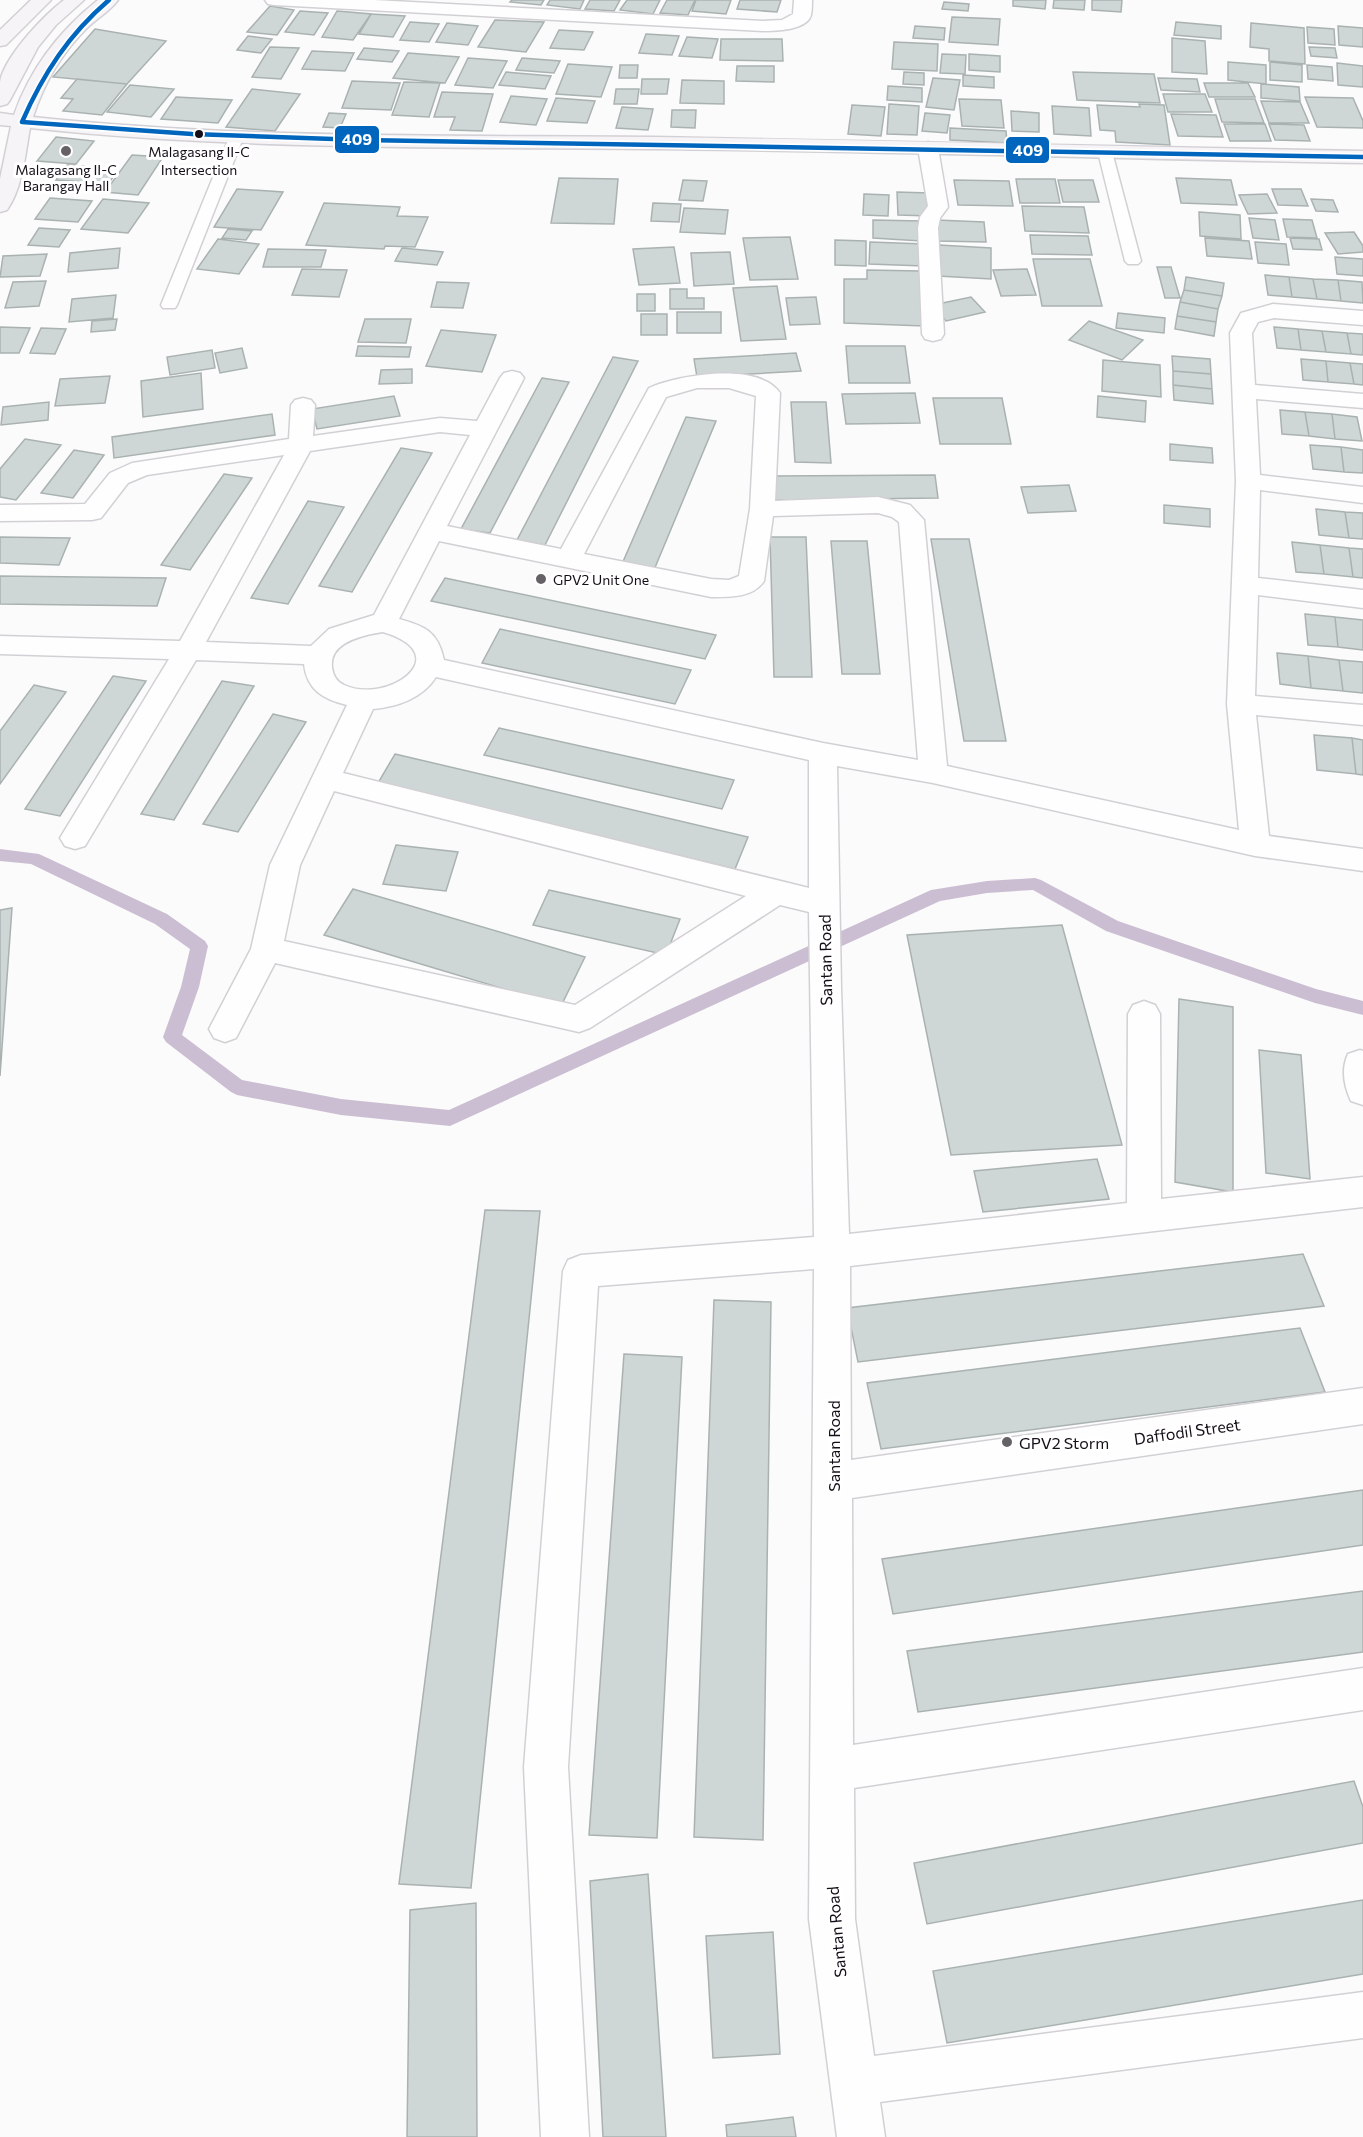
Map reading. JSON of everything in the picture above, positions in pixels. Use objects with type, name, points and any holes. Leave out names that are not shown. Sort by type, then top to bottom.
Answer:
[{"type":"main road","points":[[0,41],[42,0]]},
{"type":"main road","points":[[0,99],[34,36],[75,0]]},
{"type":"main road","points":[[0,206],[14,164],[22,122],[33,93],[52,56],[82,22],[109,0]]},
{"type":"main road","points":[[0,119],[119,132],[236,138],[928,148],[1363,158]]},
{"type":"street","points":[[274,0],[763,26],[786,25],[802,16],[803,0]]},
{"type":"street","points":[[928,148],[938,207],[930,217],[928,228],[933,334]]},
{"type":"street","points":[[1255,845],[1241,704],[1248,481],[1241,333],[1249,318],[1273,311],[1363,318]]},
{"type":"street","points":[[383,623],[512,378]]},
{"type":"street","points":[[432,531],[711,588],[732,589],[751,582],[762,509],[768,393],[759,386],[742,381],[688,382],[667,387],[657,393],[569,558]]},
{"type":"street","points":[[1244,391],[1363,401]]},
{"type":"street","points":[[75,838],[189,651],[301,446],[303,405]]},
{"type":"street","points":[[0,513],[92,513],[119,478],[141,468],[440,425],[485,429]]},
{"type":"street","points":[[1248,481],[1363,495]]},
{"type":"street","points":[[762,509],[878,505],[901,511],[911,520],[933,772]]},
{"type":"street","points":[[1245,585],[1363,599]]},
{"type":"street","points":[[383,623],[415,632],[425,642],[431,654],[430,666],[423,678],[412,688],[381,700],[345,697],[331,690],[321,680],[318,668],[320,655],[327,645],[351,629],[383,623]]},
{"type":"street","points":[[0,669],[8,646],[320,655]]},
{"type":"street","points":[[430,666],[823,753],[933,772],[1255,845],[1363,860]]},
{"type":"street","points":[[225,1029],[267,949],[285,865],[363,700]]},
{"type":"street","points":[[1241,704],[1363,715]]},
{"type":"street","name":"Santan Road","points":[[823,753],[825,988],[832,1252],[832,1919],[861,2137]]},
{"type":"street","points":[[327,779],[776,892],[825,914]]},
{"type":"street","points":[[267,949],[579,1019],[776,892]]},
{"type":"street","points":[[1144,1014],[1144,1216]]},
{"type":"street","points":[[565,2137],[546,1767],[581,1271],[832,1252],[1363,1192]]},
{"type":"street","name":"Daffodil Street","points":[[833,1482],[1363,1406]]},
{"type":"street","points":[[832,1770],[1363,1689]]},
{"type":"street","points":[[854,2082],[1363,2015]]},
{"type":"lane","points":[[169,305],[236,138]]},
{"type":"lane","points":[[1105,152],[1133,261]]},
{"type":"building","points":[[512,0],[544,0],[541,5],[510,2]]},
{"type":"building","points":[[550,0],[584,0],[580,9],[547,5]]},
{"type":"building","points":[[590,0],[620,0],[614,11],[585,9]]},
{"type":"building","points":[[627,0],[660,0],[653,14],[620,10]]},
{"type":"building","points":[[667,0],[695,0],[688,15],[660,13]]},
{"type":"building","points":[[696,0],[731,0],[726,14],[692,11]]},
{"type":"building","points":[[740,0],[781,0],[777,12],[737,9]]},
{"type":"building","points":[[1013,0],[1046,0],[1045,9],[1013,6]]},
{"type":"building","points":[[1054,0],[1085,0],[1084,10],[1053,8]]},
{"type":"building","points":[[1092,0],[1122,0],[1121,12],[1092,10]]},
{"type":"building","points":[[944,2],[969,4],[968,11],[942,9]]},
{"type":"building","points":[[270,6],[294,10],[277,35],[247,32]]},
{"type":"building","points":[[300,11],[328,13],[314,35],[285,32]]},
{"type":"building","points":[[337,11],[371,14],[353,40],[322,37]]},
{"type":"building","points":[[371,14],[405,16],[393,37],[359,34]]},
{"type":"building","points":[[952,17],[1000,19],[998,45],[949,42]]},
{"type":"building","points":[[495,20],[544,22],[526,52],[478,47]]},
{"type":"building","points":[[410,22],[439,24],[429,42],[400,40]]},
{"type":"building","points":[[1176,22],[1221,26],[1221,39],[1174,35]]},
{"type":"building","points":[[447,23],[478,26],[468,45],[436,42]]},
{"type":"building","points":[[1251,23],[1304,28],[1305,64],[1269,61],[1269,49],[1250,47]]},
{"type":"building","points":[[915,26],[945,28],[944,40],[913,38]]},
{"type":"building","points":[[1338,26],[1363,28],[1363,47],[1339,45]]},
{"type":"building","points":[[1307,27],[1334,29],[1335,45],[1308,43]]},
{"type":"building","points":[[95,29],[166,41],[127,84],[53,77]]},
{"type":"building","points":[[559,30],[593,32],[584,50],[550,48]]},
{"type":"building","points":[[646,34],[679,36],[672,55],[639,53]]},
{"type":"building","points":[[248,36],[272,39],[261,53],[237,50]]},
{"type":"building","points":[[687,37],[718,39],[712,58],[679,56]]},
{"type":"building","points":[[1172,38],[1205,41],[1207,74],[1172,72]]},
{"type":"building","points":[[721,39],[782,39],[783,61],[720,60]]},
{"type":"building","points":[[894,42],[938,44],[937,71],[892,69]]},
{"type":"building","points":[[270,47],[299,48],[281,79],[252,77]]},
{"type":"building","points":[[1309,47],[1335,48],[1337,58],[1311,56]]},
{"type":"building","points":[[364,48],[399,51],[392,62],[357,59]]},
{"type":"building","points":[[312,51],[354,53],[345,71],[302,69]]},
{"type":"building","points":[[408,53],[459,57],[445,83],[393,78]]},
{"type":"building","points":[[942,54],[966,55],[965,74],[940,73]]},
{"type":"building","points":[[969,54],[1000,56],[1000,72],[969,70]]},
{"type":"building","points":[[468,58],[507,61],[493,88],[455,85]]},
{"type":"building","points":[[522,58],[560,61],[554,73],[516,70]]},
{"type":"building","points":[[1228,62],[1266,65],[1266,84],[1228,80]]},
{"type":"building","points":[[1270,62],[1302,65],[1302,82],[1270,80]]},
{"type":"building","points":[[1337,63],[1363,66],[1363,87],[1338,85]]},
{"type":"building","points":[[568,64],[612,67],[601,97],[556,94]]},
{"type":"building","points":[[620,65],[638,65],[637,78],[619,78]]},
{"type":"building","points":[[1307,65],[1332,67],[1333,81],[1308,79]]},
{"type":"building","points":[[737,66],[774,66],[774,82],[736,81]]},
{"type":"building","points":[[506,72],[551,76],[545,89],[499,85]]},
{"type":"building","points":[[904,72],[924,73],[924,85],[903,84]]},
{"type":"building","points":[[1073,72],[1154,74],[1160,103],[1077,100]]},
{"type":"building","points":[[963,75],[994,77],[994,88],[963,86]]},
{"type":"building","points":[[933,78],[960,80],[954,110],[926,107]]},
{"type":"building","points":[[1158,78],[1197,79],[1200,92],[1161,90]]},
{"type":"building","points":[[77,79],[127,84],[102,115],[63,111],[73,99],[61,98]]},
{"type":"building","points":[[642,79],[669,79],[667,94],[641,94]]},
{"type":"building","points":[[682,80],[724,81],[724,104],[680,103]]},
{"type":"building","points":[[352,81],[400,83],[391,110],[342,108]]},
{"type":"building","points":[[404,82],[440,83],[429,117],[392,115]]},
{"type":"building","points":[[1204,83],[1248,83],[1255,97],[1209,97]]},
{"type":"building","points":[[1261,84],[1299,87],[1300,101],[1261,98]]},
{"type":"building","points":[[130,85],[174,89],[151,117],[107,112]]},
{"type":"building","points":[[888,86],[922,88],[922,102],[887,100]]},
{"type":"building","points":[[252,89],[300,94],[275,131],[226,127]]},
{"type":"building","points":[[616,89],[639,89],[637,104],[614,104]]},
{"type":"building","points":[[442,92],[493,94],[482,131],[450,130],[455,117],[434,117]]},
{"type":"building","points":[[1163,94],[1205,94],[1212,112],[1168,112]]},
{"type":"building","points":[[511,96],[547,99],[536,125],[500,122]]},
{"type":"building","points":[[176,97],[232,100],[218,123],[161,119]]},
{"type":"building","points":[[1305,97],[1353,98],[1363,121],[1363,128],[1317,127]]},
{"type":"building","points":[[556,98],[595,101],[587,123],[547,121]]},
{"type":"building","points":[[959,99],[1001,100],[1004,128],[962,126]]},
{"type":"building","points":[[1215,99],[1255,99],[1264,123],[1222,122]]},
{"type":"building","points":[[1261,101],[1300,102],[1309,123],[1269,123]]},
{"type":"building","points":[[889,104],[919,106],[917,135],[887,134]]},
{"type":"building","points":[[1139,104],[1164,105],[1170,145],[1116,142],[1115,131],[1100,130],[1097,105],[1140,107]]},
{"type":"building","points":[[852,105],[885,107],[881,136],[848,134]]},
{"type":"building","points":[[1052,106],[1089,108],[1091,136],[1054,134]]},
{"type":"building","points":[[622,107],[653,109],[648,130],[616,128]]},
{"type":"building","points":[[672,110],[696,110],[695,128],[671,127]]},
{"type":"building","points":[[1011,111],[1039,113],[1039,132],[1012,131]]},
{"type":"building","points":[[329,113],[346,114],[340,128],[323,127]]},
{"type":"building","points":[[925,113],[950,115],[947,133],[922,131]]},
{"type":"building","points":[[1171,114],[1216,115],[1223,137],[1178,136]]},
{"type":"building","points":[[1224,124],[1265,124],[1271,141],[1230,141]]},
{"type":"building","points":[[1269,124],[1304,125],[1310,141],[1275,140]]},
{"type":"building","points":[[950,128],[1006,131],[1007,143],[950,140]]},
{"type":"building","name":"Malagasang II-C Barangay Hall","points":[[56,137],[94,141],[76,164],[37,161]]},
{"type":"building","points":[[132,155],[163,157],[138,195],[105,192]]},
{"type":"building","points":[[67,165],[96,167],[86,182],[56,180]]},
{"type":"building","points":[[96,171],[116,173],[106,187],[85,185]]},
{"type":"building","points":[[559,178],[618,179],[614,224],[551,223]]},
{"type":"building","points":[[1176,178],[1231,180],[1237,205],[1181,203]]},
{"type":"building","points":[[1016,179],[1055,179],[1060,203],[1020,203]]},
{"type":"building","points":[[683,180],[707,181],[703,201],[679,200]]},
{"type":"building","points":[[954,180],[1009,181],[1013,206],[958,205]]},
{"type":"building","points":[[1058,180],[1093,180],[1099,202],[1063,202]]},
{"type":"building","points":[[237,189],[283,192],[261,230],[214,227]]},
{"type":"building","points":[[1272,189],[1301,189],[1308,206],[1278,205]]},
{"type":"building","points":[[897,192],[929,193],[930,216],[898,215]]},
{"type":"building","points":[[864,194],[889,195],[888,216],[863,215]]},
{"type":"building","points":[[1267,194],[1277,213],[1248,214],[1239,195]]},
{"type":"building","points":[[50,198],[92,201],[78,222],[35,219]]},
{"type":"building","points":[[103,199],[149,203],[128,233],[81,229]]},
{"type":"building","points":[[1311,199],[1333,200],[1338,212],[1316,211]]},
{"type":"building","points":[[324,203],[400,207],[397,216],[428,217],[415,247],[385,246],[384,249],[306,245]]},
{"type":"building","points":[[653,203],[681,204],[679,222],[651,221]]},
{"type":"building","points":[[1022,206],[1084,207],[1089,233],[1025,231]]},
{"type":"building","points":[[684,208],[728,210],[725,234],[680,232]]},
{"type":"building","points":[[1199,212],[1240,215],[1241,239],[1200,236]]},
{"type":"building","points":[[1249,218],[1275,220],[1279,240],[1253,238]]},
{"type":"building","points":[[1283,219],[1312,220],[1317,238],[1287,237]]},
{"type":"building","points":[[873,220],[921,221],[921,241],[873,238]]},
{"type":"building","points":[[936,220],[984,222],[986,242],[937,241]]},
{"type":"building","points":[[39,228],[70,230],[59,247],[28,245]]},
{"type":"building","points":[[228,229],[252,231],[246,240],[222,238]]},
{"type":"building","points":[[1354,232],[1363,246],[1363,252],[1338,254],[1325,233]]},
{"type":"building","points":[[1030,235],[1088,236],[1092,255],[1032,254]]},
{"type":"building","points":[[790,237],[798,279],[750,280],[743,238]]},
{"type":"building","points":[[1205,238],[1249,241],[1252,259],[1207,256]]},
{"type":"building","points":[[1290,238],[1319,239],[1322,250],[1293,249]]},
{"type":"building","points":[[218,239],[259,244],[239,274],[197,269]]},
{"type":"building","points":[[835,240],[866,241],[866,266],[835,265]]},
{"type":"building","points":[[870,242],[924,244],[924,266],[869,264]]},
{"type":"building","points":[[1255,242],[1286,244],[1289,265],[1258,263]]},
{"type":"building","points":[[939,245],[991,248],[991,279],[938,276]]},
{"type":"building","points":[[674,247],[680,283],[639,285],[633,249]]},
{"type":"building","points":[[120,248],[118,268],[68,272],[70,253]]},
{"type":"building","points":[[402,248],[443,252],[437,265],[395,261]]},
{"type":"building","points":[[268,249],[326,250],[321,267],[263,267]]},
{"type":"building","points":[[730,252],[734,284],[694,286],[691,253]]},
{"type":"building","points":[[47,254],[40,276],[0,277],[3,256]]},
{"type":"building","points":[[1335,257],[1363,259],[1363,276],[1337,274]]},
{"type":"building","points":[[1033,259],[1090,259],[1102,306],[1042,306]]},
{"type":"building","points":[[1157,267],[1171,267],[1180,298],[1165,298]]},
{"type":"building","points":[[302,269],[347,270],[339,297],[292,295]]},
{"type":"building","points":[[1027,269],[1036,295],[1001,296],[993,270]]},
{"type":"building","points":[[867,270],[920,271],[924,326],[844,323],[844,279],[867,279]]},
{"type":"building","points":[[1265,275],[1289,277],[1292,297],[1268,295]]},
{"type":"building","points":[[1186,277],[1224,283],[1222,296],[1184,290]]},
{"type":"building","points":[[1289,277],[1313,279],[1317,299],[1292,297]]},
{"type":"building","points":[[1313,279],[1338,280],[1341,301],[1317,299]]},
{"type":"building","points":[[1338,280],[1362,282],[1363,303],[1341,301]]},
{"type":"building","points":[[46,281],[39,306],[5,308],[13,282]]},
{"type":"building","points":[[437,282],[469,283],[463,308],[431,307]]},
{"type":"building","points":[[777,286],[786,339],[741,341],[733,288]]},
{"type":"building","points":[[670,289],[687,289],[687,298],[704,298],[704,309],[670,309]]},
{"type":"building","points":[[1184,290],[1222,296],[1218,309],[1180,302]]},
{"type":"building","points":[[637,294],[655,294],[655,311],[637,311]]},
{"type":"building","points":[[116,295],[113,318],[69,322],[72,299]]},
{"type":"building","points":[[816,297],[820,324],[790,325],[786,298]]},
{"type":"building","points":[[971,297],[985,312],[946,321],[933,305]]},
{"type":"building","points":[[1180,302],[1218,309],[1216,322],[1177,316]]},
{"type":"building","points":[[677,312],[721,312],[721,333],[677,333]]},
{"type":"building","points":[[1118,313],[1165,318],[1164,333],[1116,328]]},
{"type":"building","points":[[641,314],[667,314],[667,335],[641,335]]},
{"type":"building","points":[[1177,316],[1216,322],[1214,336],[1175,329]]},
{"type":"building","points":[[117,319],[115,330],[91,332],[92,321]]},
{"type":"building","points":[[365,319],[411,319],[406,343],[358,342]]},
{"type":"building","points":[[1089,321],[1143,340],[1122,360],[1069,340]]},
{"type":"building","points":[[0,327],[30,328],[19,353],[0,353]]},
{"type":"building","points":[[1274,327],[1298,329],[1301,350],[1277,348]]},
{"type":"building","points":[[41,328],[66,329],[55,354],[30,353]]},
{"type":"building","points":[[1298,329],[1322,331],[1326,352],[1301,350]]},
{"type":"building","points":[[441,330],[496,335],[482,372],[426,366]]},
{"type":"building","points":[[1322,331],[1347,333],[1351,354],[1326,352]]},
{"type":"building","points":[[1347,333],[1363,334],[1363,355],[1351,354]]},
{"type":"building","points":[[358,346],[411,347],[409,357],[356,356]]},
{"type":"building","points":[[846,346],[905,346],[910,383],[849,383]]},
{"type":"building","points":[[242,348],[247,368],[220,373],[215,353]]},
{"type":"building","points":[[212,350],[215,368],[170,375],[167,357]]},
{"type":"building","points":[[796,353],[801,371],[697,377],[694,359]]},
{"type":"building","points":[[1172,356],[1210,359],[1211,374],[1173,371]]},
{"type":"building","points":[[613,357],[638,361],[545,545],[517,540]]},
{"type":"building","points":[[1301,359],[1326,361],[1328,382],[1303,380]]},
{"type":"building","points":[[1103,360],[1160,365],[1161,397],[1102,391]]},
{"type":"building","points":[[1326,361],[1350,363],[1354,384],[1328,382]]},
{"type":"building","points":[[1350,363],[1363,364],[1363,385],[1354,384]]},
{"type":"building","points":[[412,369],[412,383],[379,384],[381,370]]},
{"type":"building","points":[[1173,371],[1211,374],[1212,389],[1173,385]]},
{"type":"building","points":[[201,373],[203,409],[143,417],[141,381]]},
{"type":"building","points":[[110,376],[105,403],[55,406],[60,379]]},
{"type":"building","points":[[542,378],[569,382],[490,533],[461,529]]},
{"type":"building","points":[[1173,385],[1212,389],[1213,404],[1174,400]]},
{"type":"building","points":[[915,393],[920,423],[846,424],[842,394]]},
{"type":"building","points":[[394,396],[400,416],[317,429],[312,409]]},
{"type":"building","points":[[1098,396],[1146,401],[1145,422],[1097,417]]},
{"type":"building","points":[[933,398],[1002,398],[1011,444],[940,444]]},
{"type":"building","points":[[49,402],[48,420],[1,425],[3,407]]},
{"type":"building","points":[[791,402],[826,402],[831,463],[795,462]]},
{"type":"building","points":[[1280,410],[1305,412],[1309,436],[1282,434]]},
{"type":"building","points":[[1305,412],[1332,414],[1335,439],[1309,436]]},
{"type":"building","points":[[272,414],[275,435],[114,458],[112,437]]},
{"type":"building","points":[[1332,414],[1357,417],[1362,441],[1335,439]]},
{"type":"building","points":[[686,417],[716,421],[654,570],[622,564]]},
{"type":"building","points":[[25,439],[61,445],[16,500],[0,497],[0,469]]},
{"type":"building","points":[[1170,444],[1212,448],[1213,463],[1170,460]]},
{"type":"building","points":[[1310,445],[1341,447],[1344,472],[1313,469]]},
{"type":"building","points":[[1341,447],[1363,450],[1363,473],[1344,472]]},
{"type":"building","points":[[401,448],[432,453],[352,592],[319,586]]},
{"type":"building","points":[[74,450],[104,455],[73,498],[41,493]]},
{"type":"building","points":[[224,474],[252,478],[190,570],[161,565]]},
{"type":"building","points":[[935,475],[938,498],[775,500],[773,476]]},
{"type":"building","points":[[1069,485],[1076,511],[1028,513],[1021,487]]},
{"type":"building","points":[[308,501],[344,507],[288,604],[251,598]]},
{"type":"building","points":[[1164,505],[1210,509],[1210,527],[1164,523]]},
{"type":"building","points":[[1316,509],[1345,512],[1349,538],[1319,535]]},
{"type":"building","points":[[1345,512],[1363,513],[1363,539],[1349,538]]},
{"type":"building","points":[[0,537],[70,538],[59,565],[0,563]]},
{"type":"building","points":[[770,537],[806,537],[812,677],[774,677]]},
{"type":"building","points":[[931,539],[969,539],[1006,741],[964,741]]},
{"type":"building","points":[[831,541],[867,541],[880,674],[842,674]]},
{"type":"building","points":[[1292,542],[1320,545],[1324,574],[1296,572]]},
{"type":"building","points":[[1320,545],[1349,548],[1353,577],[1324,574]]},
{"type":"building","points":[[1349,548],[1363,549],[1363,578],[1353,577]]},
{"type":"building","points":[[0,576],[166,578],[157,606],[0,604]]},
{"type":"building","points":[[445,578],[716,635],[705,659],[431,601]]},
{"type":"building","points":[[1305,614],[1335,617],[1338,647],[1308,645]]},
{"type":"building","points":[[1335,617],[1363,620],[1363,650],[1338,647]]},
{"type":"building","points":[[500,629],[691,670],[675,704],[482,663]]},
{"type":"building","points":[[1277,653],[1308,656],[1311,688],[1280,684]]},
{"type":"building","points":[[1308,656],[1339,660],[1343,691],[1311,688]]},
{"type":"building","points":[[1339,660],[1363,662],[1363,693],[1343,691]]},
{"type":"building","points":[[113,676],[146,681],[60,816],[25,809]]},
{"type":"building","points":[[222,681],[254,686],[174,820],[141,814]]},
{"type":"building","points":[[34,685],[66,692],[0,784],[0,731]]},
{"type":"building","points":[[273,714],[306,722],[238,832],[203,824]]},
{"type":"building","points":[[499,728],[734,780],[722,809],[484,755]]},
{"type":"building","points":[[1314,735],[1352,738],[1356,774],[1317,770]]},
{"type":"building","points":[[1352,738],[1363,740],[1363,775],[1356,774]]},
{"type":"building","points":[[395,754],[748,837],[735,869],[378,783]]},
{"type":"building","points":[[396,845],[458,852],[446,891],[383,884]]},
{"type":"building","points":[[353,889],[585,957],[561,1006],[324,935]]},
{"type":"building","points":[[549,890],[680,919],[666,955],[533,925]]},
{"type":"building","points":[[12,908],[0,1076],[0,910]]},
{"type":"building","points":[[1062,925],[1122,1145],[951,1155],[907,935]]},
{"type":"building","points":[[1179,999],[1233,1007],[1233,1192],[1175,1182]]},
{"type":"building","points":[[1259,1050],[1301,1055],[1310,1179],[1266,1173]]},
{"type":"building","points":[[1097,1159],[1109,1199],[983,1212],[974,1171]]},
{"type":"building","points":[[485,1210],[540,1211],[471,1888],[399,1884]]},
{"type":"building","points":[[1303,1254],[1324,1306],[858,1362],[847,1308]]},
{"type":"building","points":[[714,1300],[771,1302],[763,1840],[694,1837]]},
{"type":"building","points":[[1300,1328],[1325,1392],[881,1449],[867,1383]]},
{"type":"building","points":[[624,1354],[682,1357],[657,1838],[589,1835]]},
{"type":"building","points":[[1363,1490],[1363,1545],[893,1614],[882,1559]]},
{"type":"building","points":[[1363,1591],[1363,1652],[918,1712],[907,1651]]},
{"type":"building","points":[[1354,1781],[1363,1807],[1363,1843],[927,1924],[914,1863]]},
{"type":"building","points":[[648,1874],[666,2137],[603,2137],[590,1881]]},
{"type":"building","points":[[1363,1900],[1363,1974],[947,2043],[933,1971]]},
{"type":"building","points":[[476,1903],[477,2137],[407,2137],[410,1910]]},
{"type":"building","points":[[773,1932],[780,2054],[713,2058],[706,1936]]},
{"type":"building","points":[[793,2117],[796,2137],[727,2137],[726,2125]]},
{"type":"waterway","points":[[0,855],[33,858],[161,919],[199,946],[190,987],[172,1037],[237,1087],[341,1107],[450,1118],[937,895],[987,887],[1035,884],[1112,926],[1315,996],[1363,1008]]},
{"type":"transit line","name":"409","points":[[22,122],[38,87],[57,55],[80,26],[109,0]]},
{"type":"transit line","name":"409","points":[[22,122],[192,134],[362,140],[785,145],[1363,157]]},
{"type":"place","name":"Malagasang II-C Intersection","points":[[199,134]]},
{"type":"place","name":"Malagasang II-C Barangay Hall","points":[[66,151]]},
{"type":"place","name":"GPV2 Unit One","points":[[541,579]]},
{"type":"place","name":"GPV2 Storm","points":[[1007,1442]]}]
